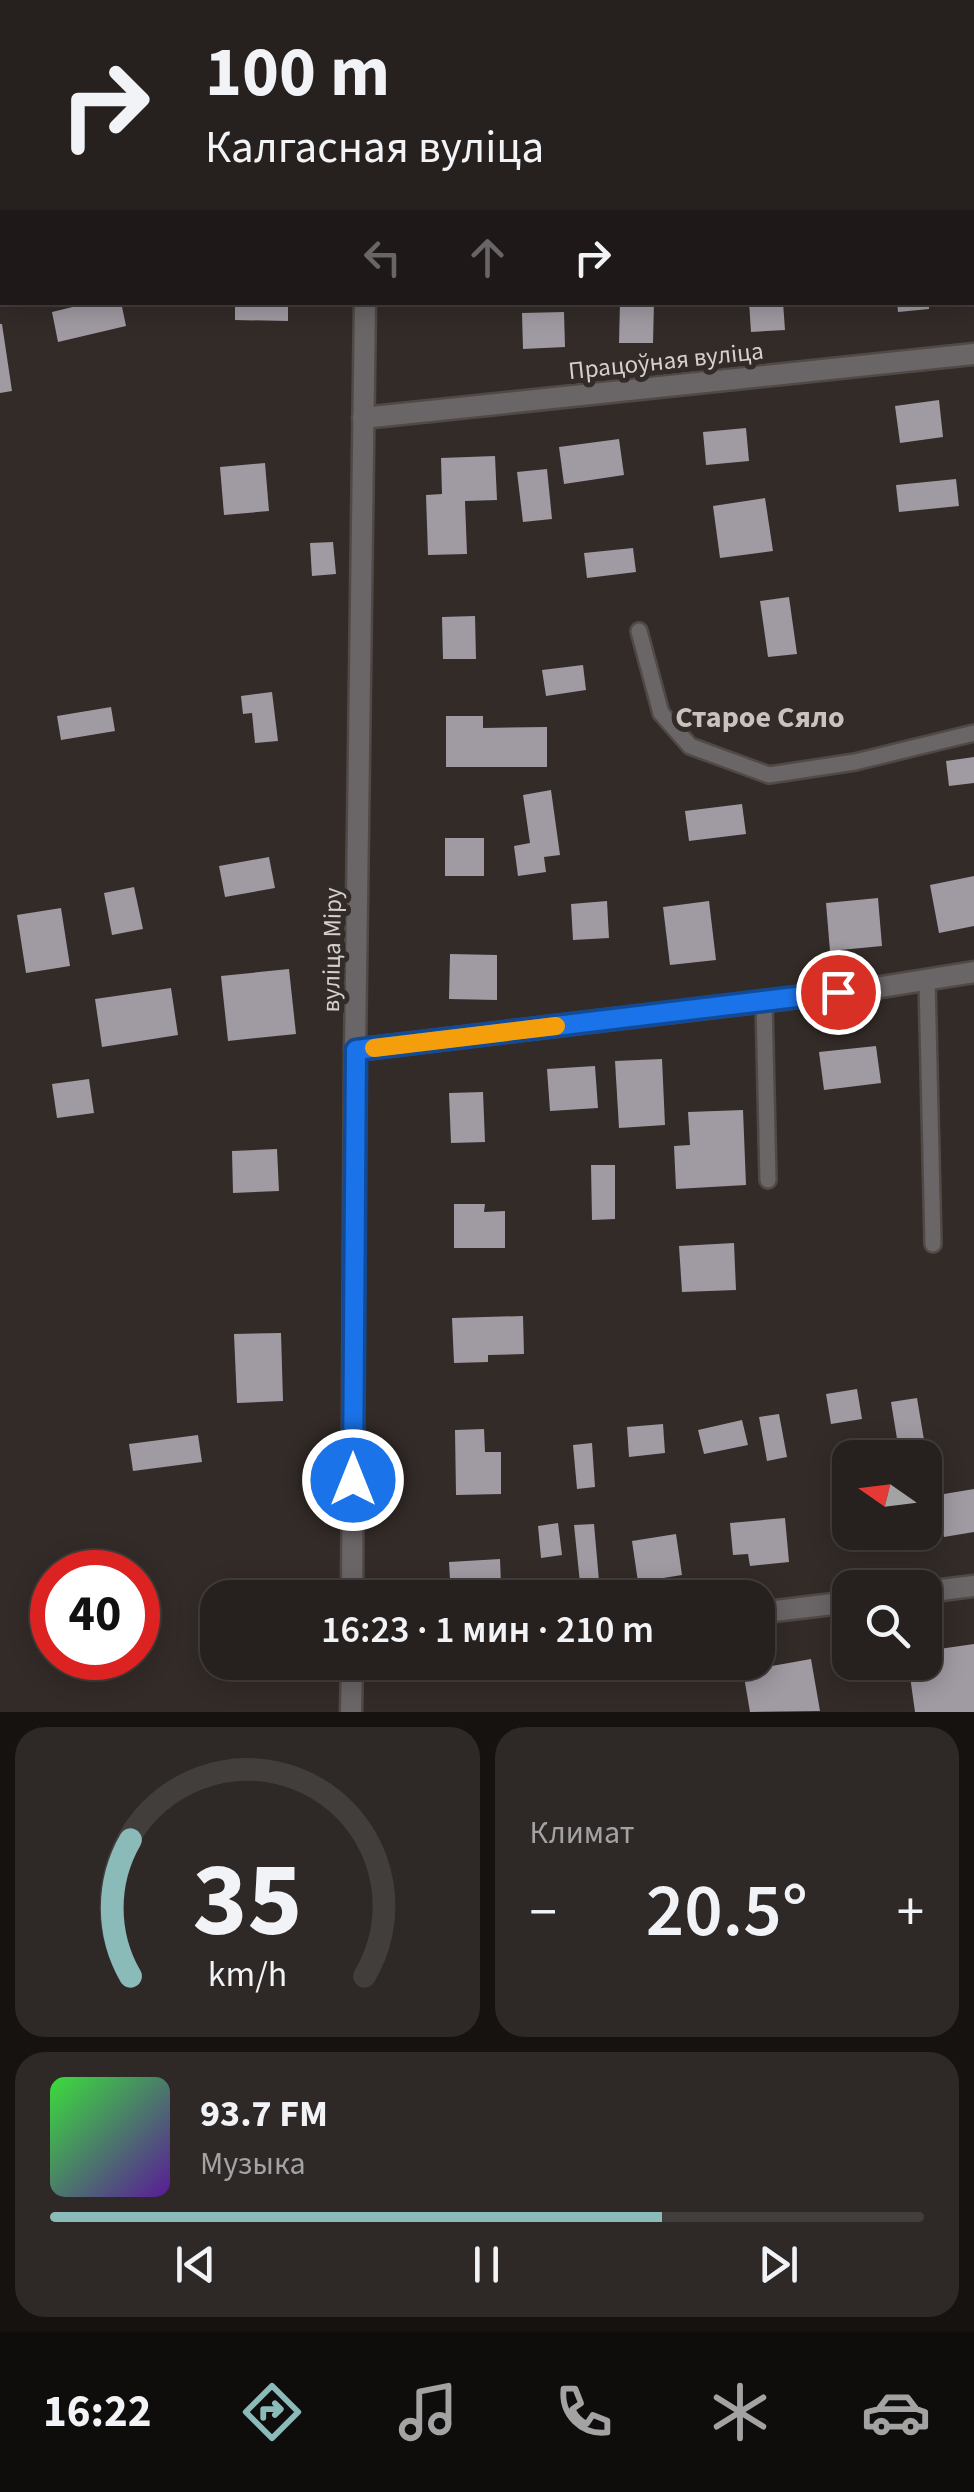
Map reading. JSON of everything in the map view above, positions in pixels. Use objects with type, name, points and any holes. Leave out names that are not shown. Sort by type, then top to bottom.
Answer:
[{"type":"street","name":"вуліца Міру","points":[[352,1580],[365,305]]},
{"type":"street","name":"Працоўная вуліца","points":[[363,418],[974,354]]},
{"type":"street","points":[[356,1050],[974,972]]},
{"type":"street","points":[[942,1590],[974,1586]]},
{"type":"street","points":[[775,1611],[832,1604]]},
{"type":"street","points":[[351,1712],[353,1680]]},
{"type":"lane","points":[[639,631],[661,713],[690,746],[769,775],[855,762],[974,734]]},
{"type":"lane","points":[[927,980],[933,1244]]},
{"type":"lane","points":[[764,1001],[768,1180]]},
{"type":"building","points":[[81,305],[122,305],[126,326],[58,342],[52,312]]},
{"type":"building","points":[[235,305],[288,305],[288,321],[235,320]]},
{"type":"building","points":[[620,305],[654,305],[653,343],[619,343]]},
{"type":"building","points":[[749,305],[783,305],[785,330],[751,332]]},
{"type":"building","points":[[897,305],[929,305],[929,309],[898,312]]},
{"type":"building","points":[[564,312],[565,347],[523,349],[522,313]]},
{"type":"building","points":[[0,324],[12,391],[0,393]]},
{"type":"building","points":[[939,400],[943,437],[900,443],[895,406]]},
{"type":"building","points":[[746,428],[749,461],[706,465],[703,432]]},
{"type":"building","points":[[619,439],[624,475],[564,484],[559,447]]},
{"type":"building","points":[[495,456],[497,500],[465,501],[467,554],[428,555],[426,495],[442,494],[441,458]]},
{"type":"building","points":[[265,463],[269,511],[224,515],[220,467]]},
{"type":"building","points":[[547,469],[552,519],[523,522],[517,472]]},
{"type":"building","points":[[956,479],[959,506],[899,512],[896,485]]},
{"type":"building","points":[[765,498],[773,551],[720,558],[713,506]]},
{"type":"building","points":[[333,542],[336,574],[312,576],[310,543]]},
{"type":"building","points":[[633,548],[636,572],[587,578],[584,553]]},
{"type":"building","points":[[789,597],[797,654],[768,657],[760,601]]},
{"type":"building","points":[[475,616],[476,659],[443,659],[442,617]]},
{"type":"building","points":[[583,665],[586,690],[546,696],[542,670]]},
{"type":"building","points":[[272,692],[278,741],[255,743],[252,713],[243,714],[241,696]]},
{"type":"building","points":[[111,707],[115,731],[61,740],[57,716]]},
{"type":"building","points":[[446,716],[483,716],[483,728],[547,727],[547,767],[446,767]]},
{"type":"building","points":[[974,757],[974,783],[949,786],[946,761]]},
{"type":"building","points":[[551,790],[560,855],[544,857],[546,872],[518,876],[514,846],[530,843],[523,795]]},
{"type":"building","points":[[742,804],[746,834],[689,841],[685,811]]},
{"type":"building","points":[[445,838],[484,838],[484,876],[445,876]]},
{"type":"building","points":[[269,857],[275,888],[225,897],[219,866]]},
{"type":"building","points":[[974,876],[974,926],[939,933],[930,885]]},
{"type":"building","points":[[134,887],[143,929],[112,935],[104,893]]},
{"type":"building","points":[[878,898],[882,946],[830,951],[826,903]]},
{"type":"building","points":[[607,901],[609,938],[573,940],[571,904]]},
{"type":"building","points":[[709,901],[716,960],[670,965],[663,907]]},
{"type":"building","points":[[61,908],[70,966],[26,973],[17,915]]},
{"type":"building","points":[[450,954],[497,955],[497,1000],[449,999]]},
{"type":"building","points":[[289,969],[296,1034],[228,1041],[221,976]]},
{"type":"building","points":[[171,988],[178,1035],[102,1047],[95,999]]},
{"type":"building","points":[[876,1046],[881,1083],[824,1090],[819,1052]]},
{"type":"building","points":[[662,1059],[665,1125],[619,1128],[615,1061]]},
{"type":"building","points":[[595,1066],[598,1108],[550,1111],[547,1069]]},
{"type":"building","points":[[89,1079],[94,1113],[57,1118],[52,1084]]},
{"type":"building","points":[[483,1092],[485,1142],[451,1143],[449,1093]]},
{"type":"building","points":[[743,1110],[746,1185],[676,1189],[674,1146],[690,1145],[688,1112]]},
{"type":"building","points":[[277,1149],[279,1191],[233,1193],[232,1151]]},
{"type":"building","points":[[591,1165],[615,1165],[615,1219],[592,1220]]},
{"type":"building","points":[[454,1204],[485,1204],[484,1212],[505,1211],[505,1248],[454,1248]]},
{"type":"building","points":[[734,1243],[736,1290],[682,1292],[679,1246]]},
{"type":"building","points":[[523,1316],[524,1354],[488,1355],[488,1362],[454,1363],[452,1318]]},
{"type":"building","points":[[281,1333],[283,1401],[237,1403],[234,1334]]},
{"type":"building","points":[[857,1389],[862,1419],[831,1424],[826,1394]]},
{"type":"building","points":[[917,1398],[924,1440],[897,1440],[891,1402]]},
{"type":"building","points":[[779,1414],[787,1457],[767,1461],[759,1417]]},
{"type":"building","points":[[742,1420],[748,1445],[704,1454],[698,1430]]},
{"type":"building","points":[[663,1424],[665,1453],[629,1457],[627,1427]]},
{"type":"building","points":[[484,1429],[485,1452],[501,1452],[501,1494],[456,1495],[455,1430]]},
{"type":"building","points":[[198,1435],[202,1462],[133,1471],[129,1444]]},
{"type":"building","points":[[592,1443],[595,1487],[577,1489],[573,1445]]},
{"type":"building","points":[[974,1489],[974,1532],[944,1537],[942,1494]]},
{"type":"building","points":[[785,1518],[789,1562],[750,1566],[748,1554],[733,1555],[730,1523]]},
{"type":"building","points":[[558,1523],[562,1555],[541,1558],[538,1526]]},
{"type":"building","points":[[594,1524],[599,1580],[580,1580],[574,1525]]},
{"type":"building","points":[[676,1534],[682,1575],[638,1580],[632,1541]]},
{"type":"building","points":[[500,1559],[501,1580],[450,1580],[449,1562]]},
{"type":"building","points":[[974,1644],[974,1712],[915,1712],[911,1680],[942,1680],[942,1649]]},
{"type":"building","points":[[811,1659],[820,1711],[750,1712],[745,1680],[775,1680],[775,1665]]},
{"type":"slow traffic","points":[[374,1048],[556,1026]]},
{"type":"district","name":"Старое Сяло","points":[[760,717]]},
{"type":"route","points":[[353,1480],[356,1050],[838,992]]}]
